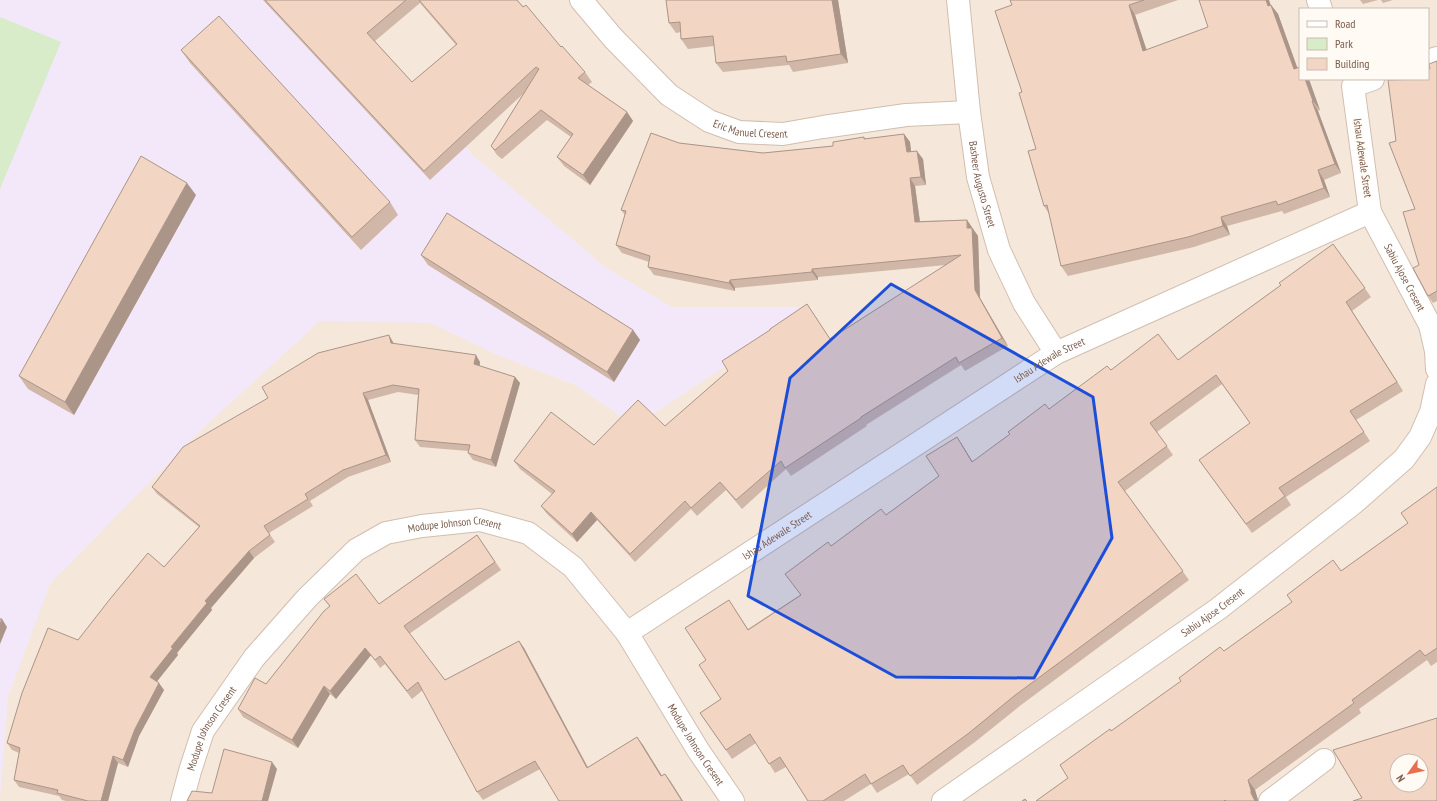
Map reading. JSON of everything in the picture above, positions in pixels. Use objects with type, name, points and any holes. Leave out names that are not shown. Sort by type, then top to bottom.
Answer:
[{"type":"street","name":"Eric Manuel Cresent","points":[[581,0],[613,38],[669,95],[709,121],[739,132],[783,134],[906,115],[969,112]]},
{"type":"street","name":"Basheer Augusto Street","points":[[958,0],[969,112],[978,177],[999,250],[1024,303],[1056,352]]},
{"type":"street","name":"Ishau Adewale Street","points":[[627,633],[1056,352],[1370,212],[1352,82],[1366,80]]},
{"type":"street","name":"Sabiu Ajose Cresent","points":[[1370,212],[1430,325],[1436,351],[1437,368]]},
{"type":"street","name":"Sabiu Ajose Cresent","points":[[943,801],[1218,610],[1355,502],[1404,459],[1420,437],[1432,412],[1437,384]]},
{"type":"street","name":"Modupe Johnson Cresent","points":[[182,801],[190,770],[203,731],[254,658],[307,598],[356,550],[386,533],[422,526],[480,520],[528,533],[573,567],[627,633],[698,750],[732,801]]},
{"type":"street","points":[[1270,801],[1324,760]]},
{"type":"highlighted area","points":[[891,284],[1093,397],[1112,538],[1034,678],[896,677],[748,596],[790,378]]},
{"type":"shaded area","points":[[0,0],[1437,0],[1437,801],[0,801]]},
{"type":"shaded area","points":[[0,0],[331,0],[474,156],[605,267],[672,307],[815,307],[635,426],[575,385],[495,354],[431,323],[320,321],[200,431],[50,584],[8,697],[0,798]]},
{"type":"green space","points":[[0,17],[61,42],[0,189]]},
{"type":"building","points":[[265,0],[406,0],[367,33],[412,82],[457,44],[419,0],[517,0],[523,7],[526,5],[561,47],[562,46],[585,72],[578,78],[627,112],[583,175],[557,157],[573,134],[541,110],[495,150],[491,146],[539,69],[536,67],[424,171]]},
{"type":"building","points":[[666,0],[832,0],[841,54],[787,62],[786,56],[716,63],[713,36],[681,39],[680,22],[669,23]]},
{"type":"building","points":[[1010,0],[1144,0],[1129,5],[1143,51],[1208,27],[1199,0],[1266,0],[1268,6],[1271,5],[1294,69],[1299,67],[1299,80],[1305,80],[1335,164],[1318,170],[1324,188],[1278,205],[1276,201],[1221,217],[1223,226],[1188,237],[1061,266],[1047,205],[1044,206],[1028,151],[1036,149],[1019,93],[1022,92],[995,11],[1012,5]]},
{"type":"building","points":[[219,16],[390,202],[352,237],[181,50]]},
{"type":"building","points":[[1437,61],[1437,291],[1428,296],[1413,268],[1419,265],[1403,212],[1415,209],[1389,143],[1396,141],[1388,80],[1429,80],[1429,64]]},
{"type":"building","points":[[651,133],[679,143],[763,153],[833,146],[833,142],[864,137],[864,139],[904,134],[907,152],[917,151],[921,177],[910,178],[915,222],[967,220],[967,228],[972,228],[975,290],[1002,338],[959,363],[956,357],[861,417],[785,468],[781,461],[736,500],[720,482],[691,508],[685,501],[630,554],[591,512],[572,534],[541,506],[555,491],[514,461],[551,412],[594,445],[638,400],[665,426],[728,371],[722,361],[807,304],[830,339],[961,255],[812,269],[812,272],[730,280],[729,283],[648,267],[650,256],[616,245],[626,211],[621,210]]},
{"type":"building","points":[[141,156],[187,183],[65,402],[19,376]]},
{"type":"building","points":[[447,213],[633,330],[607,372],[421,255]]},
{"type":"building","points":[[1333,244],[1365,288],[1346,302],[1397,382],[1350,411],[1364,432],[1279,488],[1285,496],[1246,524],[1199,460],[1250,423],[1216,375],[1150,423],[1167,446],[1118,482],[1183,571],[1014,696],[969,733],[910,776],[903,765],[871,784],[865,774],[823,801],[808,801],[780,757],[769,764],[750,734],[726,750],[700,713],[721,699],[699,665],[706,660],[685,628],[729,600],[748,630],[801,595],[785,574],[828,542],[831,546],[881,509],[886,515],[939,476],[926,456],[957,437],[972,462],[1010,434],[1008,432],[1045,404],[1049,409],[1107,366],[1111,370],[1158,334],[1178,360],[1281,285],[1279,283]]},
{"type":"building","points":[[389,335],[391,343],[476,355],[474,364],[515,377],[491,460],[468,453],[470,445],[415,440],[419,389],[393,385],[363,393],[386,455],[343,470],[305,494],[308,499],[264,526],[270,535],[249,551],[205,601],[207,603],[171,647],[173,648],[150,677],[159,683],[135,729],[123,760],[113,756],[101,801],[88,801],[57,793],[58,790],[14,780],[20,748],[7,743],[22,693],[48,628],[78,640],[148,553],[164,567],[200,526],[152,487],[183,447],[268,398],[262,387],[318,353]]},
{"type":"building","points":[[1437,487],[1437,648],[1425,656],[1420,650],[1352,700],[1354,703],[1248,780],[1251,793],[1255,801],[1036,801],[1068,778],[1060,765],[1181,681],[1179,678],[1220,647],[1224,651],[1292,602],[1287,595],[1333,560],[1341,571],[1408,523],[1401,513]]},
{"type":"building","points":[[477,535],[495,562],[404,626],[445,680],[519,641],[587,768],[637,737],[661,776],[665,774],[682,801],[559,801],[535,761],[477,792],[418,682],[407,691],[380,656],[375,660],[365,648],[330,691],[324,686],[292,740],[238,709],[255,678],[266,684],[324,611],[330,606],[324,599],[356,574],[379,604]]},
{"type":"building","points":[[1437,718],[1437,801],[1353,801],[1362,798],[1333,750]]},
{"type":"building","points":[[224,749],[272,762],[262,801],[187,801],[192,791],[212,793]]}]
